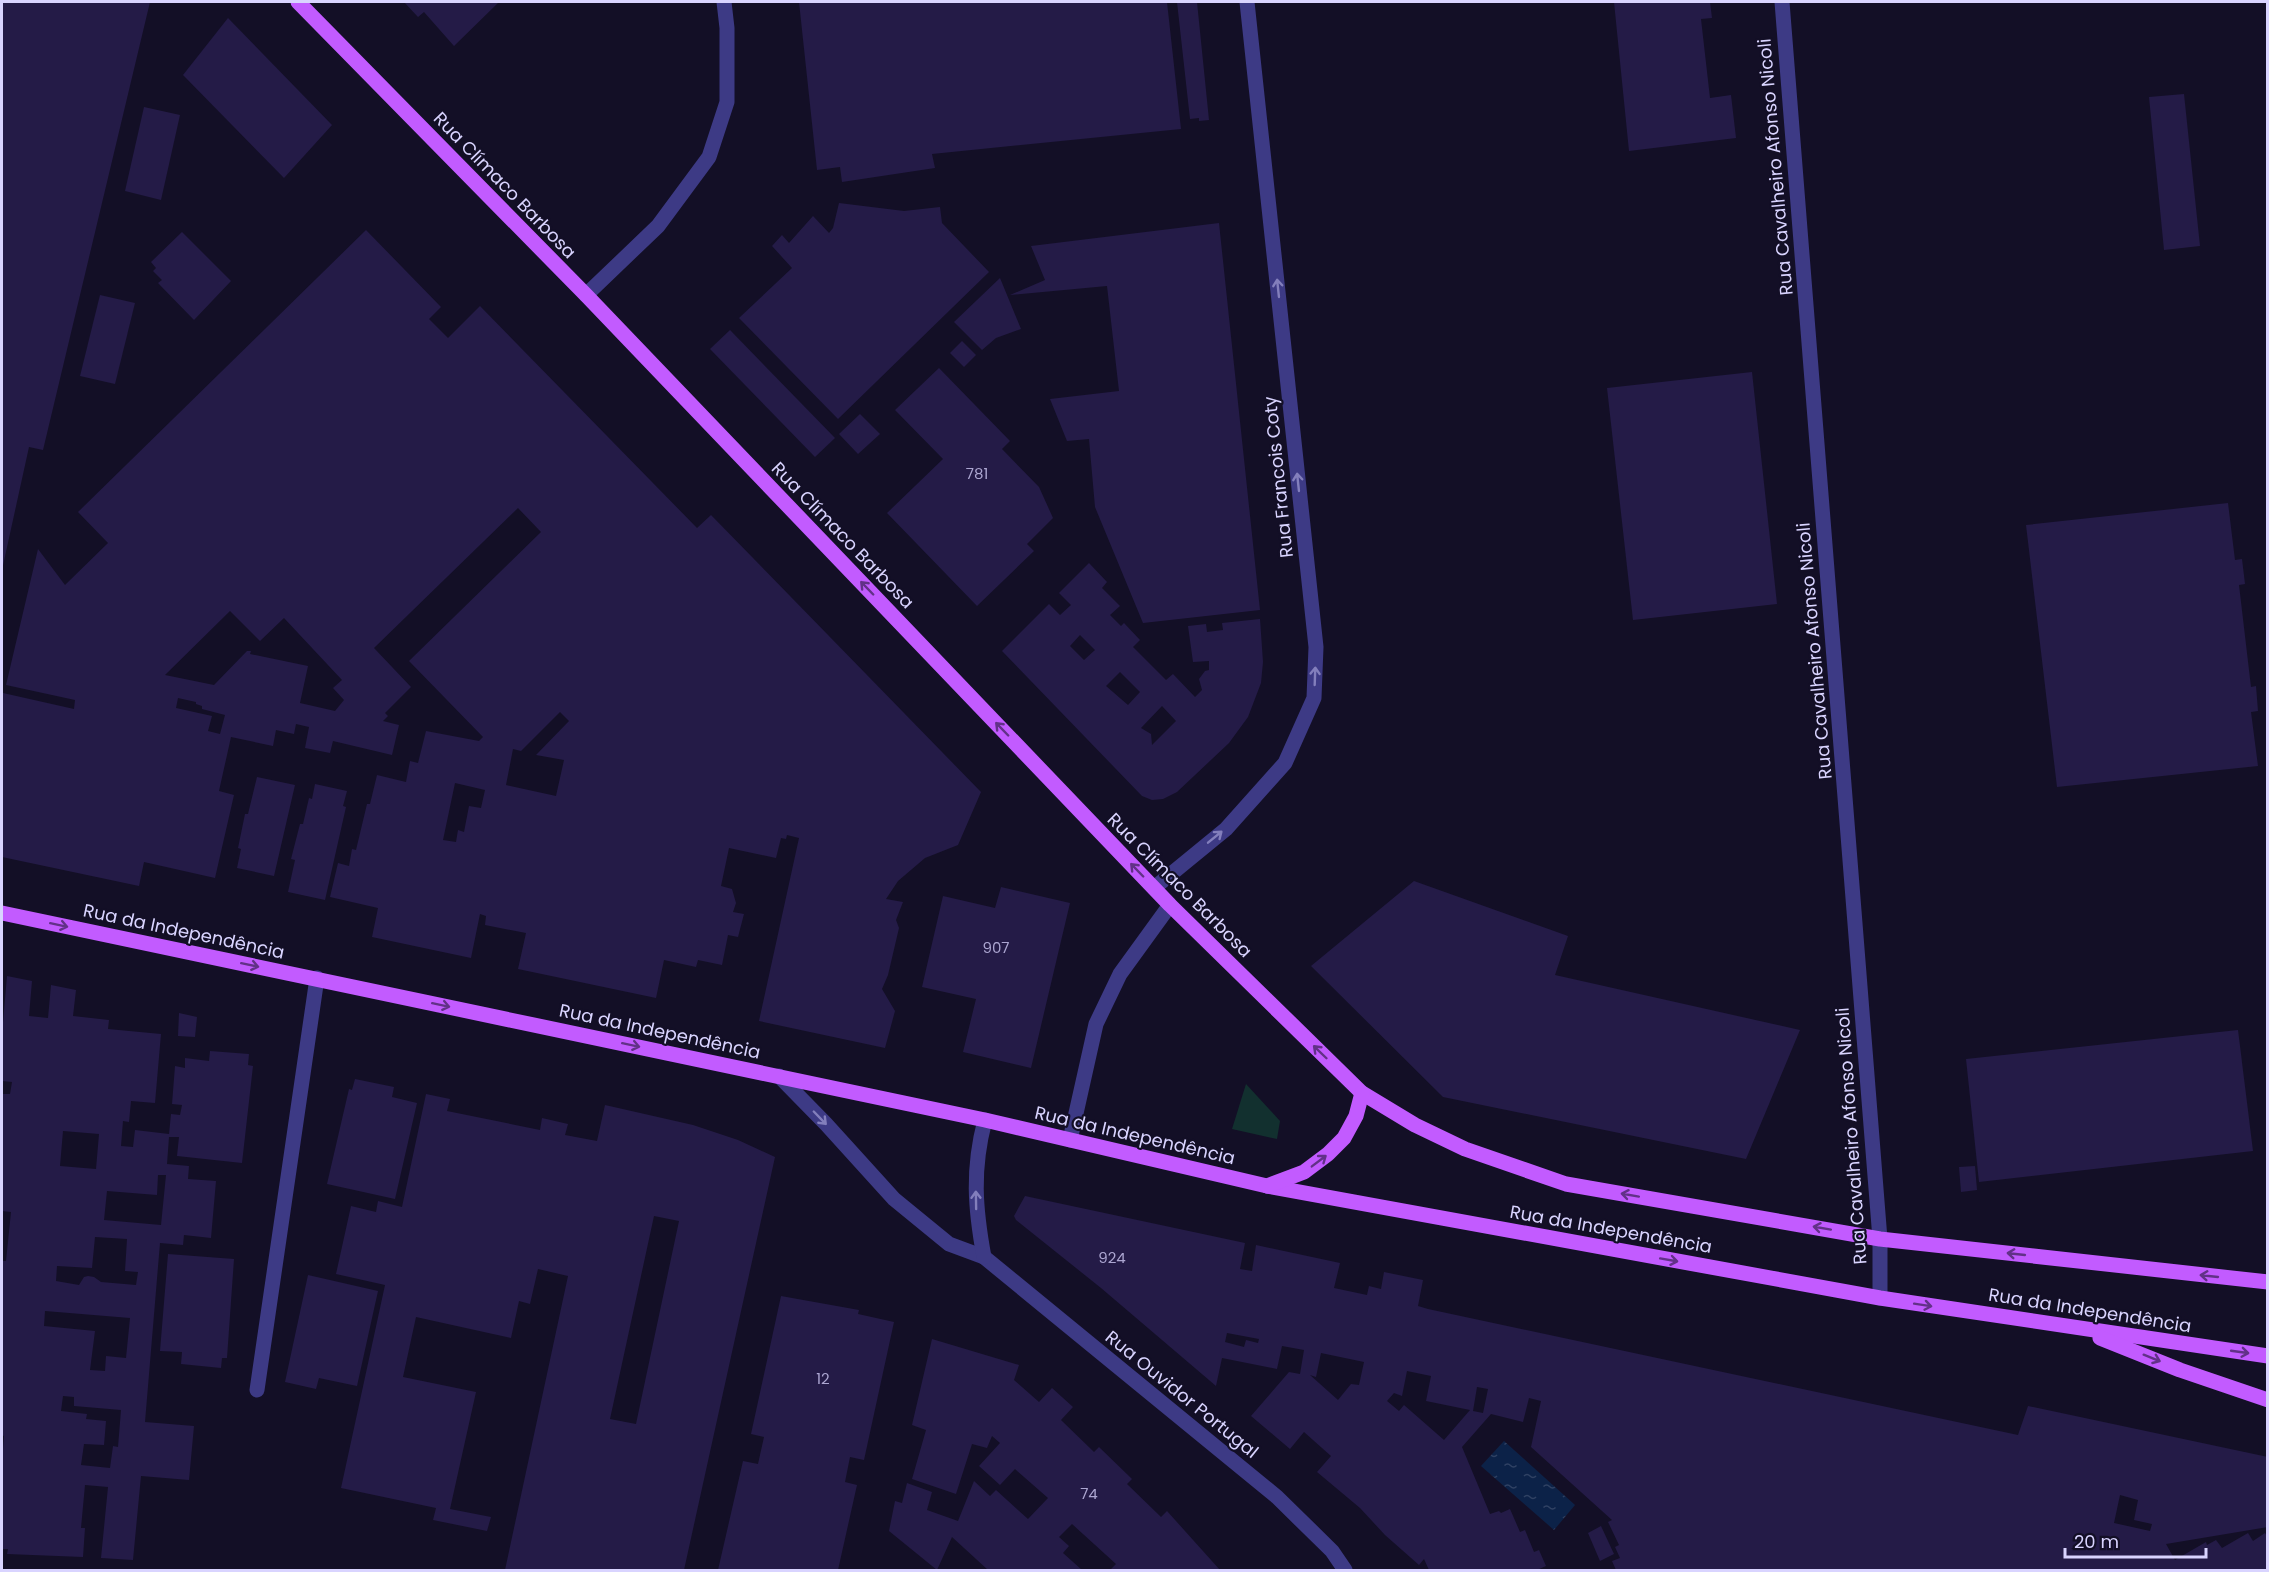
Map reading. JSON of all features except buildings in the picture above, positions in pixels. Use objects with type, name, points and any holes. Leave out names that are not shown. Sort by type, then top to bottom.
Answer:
[{"type":"main road","name":"Rua Clímaco Barbosa","points":[[298,2],[586,296],[1170,905],[1362,1092]]},
{"type":"main road","name":"Rua da Independência","points":[[2,913],[986,1120],[1267,1186],[1880,1298],[2268,1356]]},
{"type":"main road","name":"Rua da Independência","points":[[1362,1092],[1415,1125],[1465,1149],[1566,1184],[1880,1239],[2268,1282]]},
{"type":"main road","points":[[1267,1186],[1304,1172],[1336,1146],[1344,1138],[1356,1116],[1362,1092]]},
{"type":"main road","points":[[2078,1329],[2180,1370],[2268,1400]]},
{"type":"street","points":[[586,296],[658,226],[709,157],[727,102],[728,28],[724,2]]},
{"type":"street","name":"Rua Francois Coty","points":[[1154,888],[1226,829],[1285,763],[1314,698],[1316,647],[1247,2]]},
{"type":"street","name":"Rua Cavalheiro Afonso Nicoli","points":[[1782,2],[1880,1239],[1880,1298]]},
{"type":"street","points":[[1070,1140],[1096,1024],[1120,974],[1170,905]]},
{"type":"street","points":[[257,1390],[317,978]]},
{"type":"street","name":"Rua Ouvidor Portugal","points":[[779,1076],[894,1199],[949,1244],[984,1257],[1277,1497],[1332,1551],[1345,1570]]},
{"type":"street","points":[[984,1257],[976,1213],[976,1185],[979,1142],[986,1120]]},
{"type":"green space","points":[[1246,1084],[1280,1121],[1277,1139],[1232,1129]]},
{"type":"water","points":[[1504,1441],[1575,1505],[1554,1530],[1481,1466]]}]
